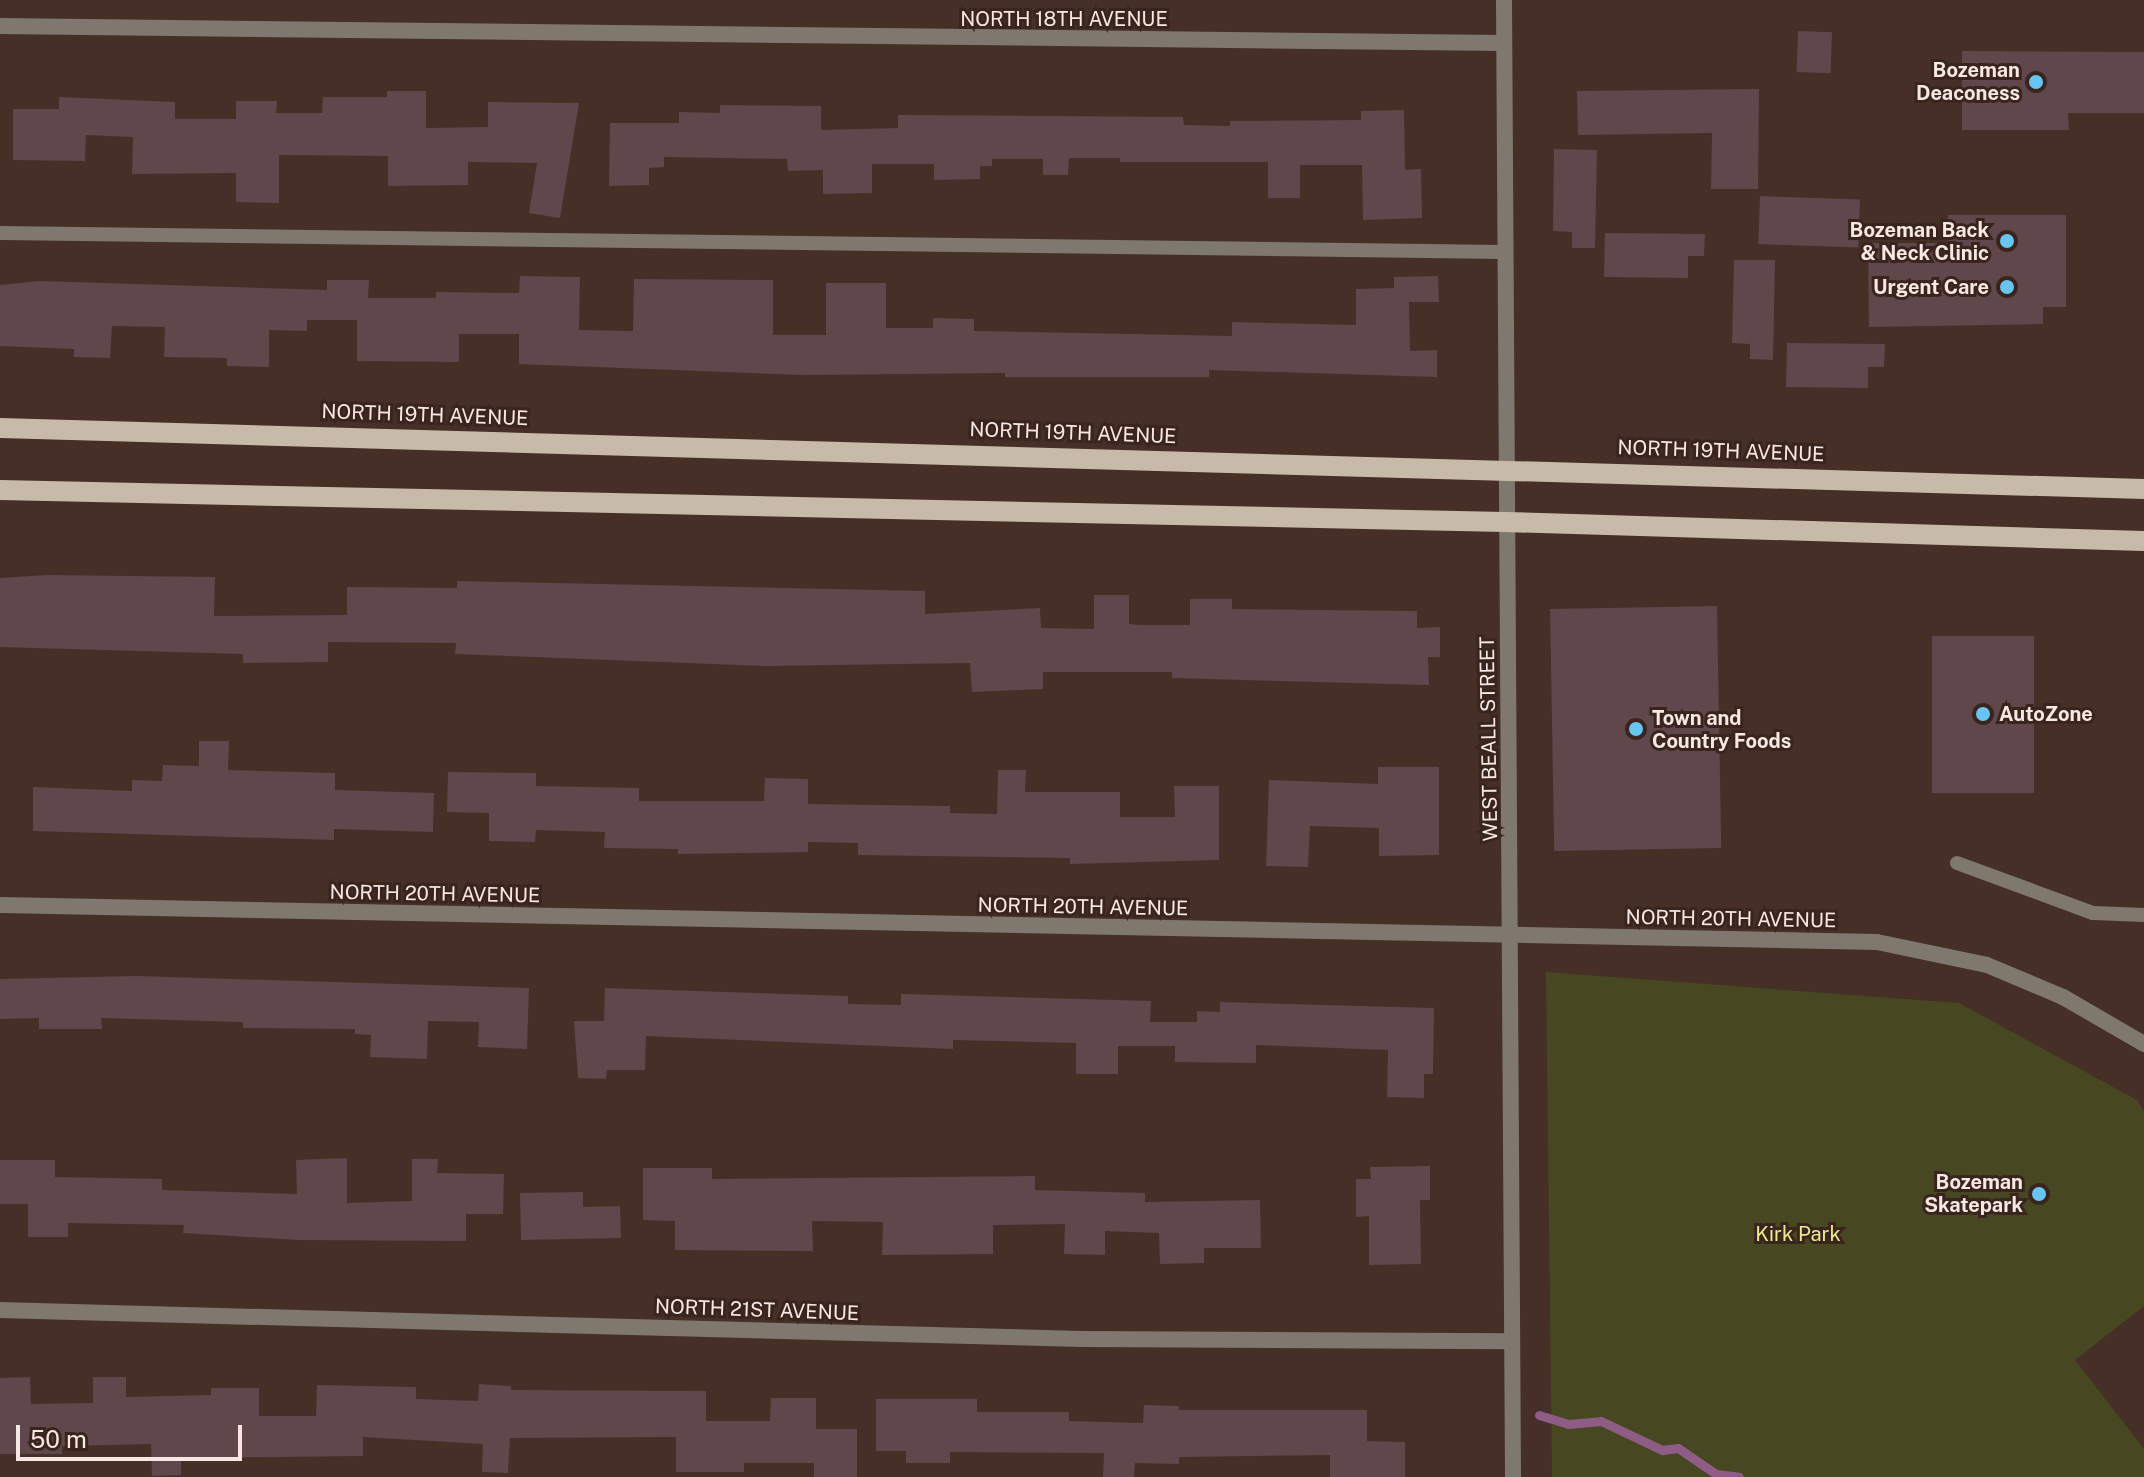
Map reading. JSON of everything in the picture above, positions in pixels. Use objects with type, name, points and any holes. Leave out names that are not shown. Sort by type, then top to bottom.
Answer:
[{"type":"main road","name":"NORTH 19TH AVENUE","points":[[0,428],[2144,489]]},
{"type":"main road","points":[[0,490],[1505,522],[2144,541]]},
{"type":"street","name":"WEST BEALL STREET","points":[[1504,0],[1505,522],[1513,936],[1513,1477]]},
{"type":"street","name":"NORTH 18TH AVENUE","points":[[0,26],[1504,43]]},
{"type":"street","name":"NORTH 20TH AVENUE","points":[[0,905],[1877,942],[1987,965],[2063,997],[2144,1044]]},
{"type":"street","name":"NORTH 21ST AVENUE","points":[[0,1310],[1082,1339],[1512,1341]]},
{"type":"lane","points":[[0,233],[1504,252]]},
{"type":"lane","points":[[1957,863],[2093,913],[2144,915]]},
{"type":"green space","name":"Kirk Park","points":[[1546,972],[1959,1003],[2137,1100],[2144,1111],[2144,1306],[2075,1360],[2144,1449],[2144,1477],[1552,1477]]},
{"type":"building","points":[[1798,31],[1832,32],[1831,73],[1797,72]]},
{"type":"building","name":"Bozeman Deaconess","points":[[1962,51],[2144,52],[2144,113],[2068,113],[2069,130],[1962,130]]},
{"type":"building","points":[[1759,89],[1758,189],[1711,189],[1712,133],[1578,135],[1577,91]]},
{"type":"building","points":[[387,91],[426,91],[426,128],[488,127],[488,102],[579,103],[560,218],[529,213],[537,163],[468,162],[468,185],[388,186],[388,156],[279,155],[279,203],[236,202],[236,173],[132,174],[133,137],[86,135],[85,161],[13,160],[13,109],[59,109],[59,97],[175,102],[175,119],[236,119],[236,101],[277,101],[276,113],[322,113],[323,97],[387,97]]},
{"type":"building","points":[[720,105],[821,106],[821,130],[898,128],[898,115],[1183,117],[1184,125],[1230,126],[1230,121],[1361,120],[1361,111],[1404,110],[1405,170],[1421,169],[1422,218],[1363,220],[1362,165],[1300,165],[1300,198],[1268,198],[1268,162],[1120,162],[1120,158],[1069,158],[1068,175],[1043,175],[1043,159],[992,159],[992,166],[980,166],[980,179],[934,180],[934,164],[872,164],[872,193],[823,194],[823,170],[788,171],[787,159],[664,157],[664,167],[649,168],[649,185],[609,186],[610,123],[679,123],[679,112],[720,113]]},
{"type":"building","points":[[1554,149],[1597,150],[1595,248],[1572,248],[1572,232],[1553,231]]},
{"type":"building","points":[[1760,196],[1860,199],[1858,247],[1758,244]]},
{"type":"building","points":[[1948,215],[2066,215],[2066,307],[2043,307],[2043,324],[1869,327],[1868,243],[1948,243]]},
{"type":"building","points":[[1605,233],[1705,234],[1704,256],[1688,256],[1688,278],[1604,277]]},
{"type":"building","points":[[1734,260],[1775,260],[1773,360],[1750,359],[1750,344],[1732,343]]},
{"type":"building","points":[[520,276],[580,277],[579,330],[633,331],[634,279],[773,280],[773,335],[826,335],[826,283],[886,283],[886,328],[933,328],[933,318],[974,319],[974,331],[1232,336],[1232,322],[1356,325],[1356,289],[1394,288],[1394,277],[1438,276],[1439,302],[1409,302],[1410,351],[1437,350],[1437,377],[1209,370],[1209,377],[1005,377],[1005,373],[804,375],[519,364],[519,334],[459,334],[459,362],[357,361],[357,320],[307,320],[307,331],[269,330],[269,367],[227,366],[227,358],[164,357],[165,327],[112,326],[110,358],[74,357],[74,349],[0,346],[0,285],[39,281],[327,290],[327,280],[369,280],[368,298],[436,298],[436,292],[519,293]]},
{"type":"building","points":[[1787,343],[1885,344],[1884,367],[1868,367],[1868,388],[1786,387]]},
{"type":"building","points":[[47,575],[215,577],[214,616],[347,615],[347,587],[457,588],[457,581],[925,591],[925,614],[1040,608],[1041,628],[1094,629],[1094,595],[1129,595],[1129,624],[1140,625],[1190,625],[1190,599],[1232,599],[1232,609],[1417,611],[1417,628],[1440,627],[1440,657],[1428,657],[1429,685],[1172,678],[1172,672],[1043,672],[1043,689],[972,692],[970,663],[767,666],[455,654],[456,643],[328,642],[328,662],[243,663],[243,654],[0,647],[0,578]]},
{"type":"building","name":"Town and Country Foods","points":[[1717,606],[1721,848],[1554,851],[1550,609]]},
{"type":"building","name":"AutoZone","points":[[1932,636],[2034,636],[2034,793],[1932,793]]},
{"type":"building","points":[[199,741],[229,741],[228,770],[335,773],[335,790],[434,793],[433,832],[334,829],[334,840],[33,831],[33,787],[132,791],[132,780],[162,781],[163,765],[199,766]]},
{"type":"building","points":[[1378,767],[1439,767],[1439,855],[1379,856],[1379,828],[1310,826],[1308,867],[1266,866],[1269,780],[1378,784]]},
{"type":"building","points":[[998,770],[1026,770],[1025,792],[1120,792],[1120,817],[1175,817],[1174,786],[1219,786],[1219,860],[1070,864],[1070,858],[858,855],[858,843],[808,842],[808,852],[678,854],[678,849],[604,848],[605,832],[536,830],[535,842],[489,841],[489,813],[447,812],[448,772],[536,773],[536,786],[639,788],[639,801],[764,801],[765,778],[808,779],[808,804],[950,806],[950,813],[997,814]]},
{"type":"building","points":[[137,976],[529,988],[527,1049],[478,1047],[479,1022],[428,1021],[427,1059],[370,1057],[371,1035],[355,1034],[355,1029],[243,1028],[243,1022],[101,1018],[102,1029],[39,1029],[39,1018],[0,1019],[0,979]]},
{"type":"building","points":[[605,988],[848,996],[848,1004],[901,1005],[901,994],[1151,1001],[1150,1022],[1197,1022],[1197,1011],[1220,1012],[1220,1002],[1434,1008],[1433,1074],[1424,1074],[1424,1098],[1387,1097],[1388,1050],[1256,1045],[1256,1063],[1175,1062],[1175,1046],[1118,1046],[1118,1074],[1076,1074],[1076,1043],[953,1040],[953,1049],[646,1036],[645,1070],[607,1070],[606,1079],[578,1078],[574,1021],[604,1021]]},
{"type":"building","points":[[347,1158],[347,1203],[412,1201],[412,1159],[438,1159],[437,1173],[504,1174],[503,1214],[466,1214],[466,1241],[298,1240],[183,1233],[184,1225],[68,1223],[68,1237],[28,1237],[28,1204],[0,1204],[0,1160],[55,1160],[55,1177],[162,1179],[162,1190],[297,1194],[296,1160]]},
{"type":"building","points":[[1430,1166],[1430,1200],[1420,1200],[1421,1264],[1369,1265],[1369,1216],[1356,1217],[1356,1179],[1371,1179],[1370,1167]]},
{"type":"building","points":[[643,1168],[712,1168],[712,1179],[1035,1176],[1035,1190],[1145,1193],[1145,1202],[1260,1200],[1261,1248],[1204,1248],[1204,1263],[1160,1264],[1159,1233],[1105,1231],[1105,1255],[1064,1254],[1065,1224],[993,1225],[993,1254],[882,1255],[883,1222],[812,1221],[813,1251],[675,1250],[675,1221],[643,1220]]},
{"type":"building","points":[[583,1192],[583,1207],[620,1206],[621,1238],[521,1240],[520,1193]]},
{"type":"building","points":[[30,1377],[31,1404],[93,1403],[93,1377],[126,1377],[126,1397],[211,1395],[211,1388],[259,1388],[259,1416],[316,1416],[317,1385],[416,1387],[416,1399],[478,1401],[479,1384],[511,1386],[511,1390],[706,1391],[706,1421],[770,1421],[771,1398],[816,1398],[816,1429],[857,1429],[857,1477],[814,1477],[814,1463],[744,1463],[744,1472],[676,1472],[676,1437],[510,1438],[508,1473],[482,1472],[483,1444],[363,1437],[363,1456],[181,1458],[181,1475],[152,1476],[151,1444],[62,1446],[62,1454],[0,1454],[0,1378]]},
{"type":"building","points":[[876,1399],[977,1399],[977,1412],[1069,1412],[1069,1421],[1143,1423],[1144,1405],[1179,1406],[1179,1410],[1367,1410],[1367,1441],[1405,1442],[1405,1477],[1330,1477],[1330,1455],[1179,1457],[1179,1464],[1135,1463],[1134,1477],[1103,1477],[1104,1453],[950,1452],[950,1463],[906,1463],[906,1451],[876,1451]]},
{"type":"waterway","points":[[1539,1415],[1568,1424],[1601,1421],[1662,1450],[1678,1448],[1716,1474],[1739,1477]]},
{"type":"place","name":"Bozeman Deaconess","points":[[2036,82]]},
{"type":"place","name":"Bozeman Back & Neck Clinic","points":[[2007,241]]},
{"type":"place","name":"Urgent Care","points":[[2007,287]]},
{"type":"place","name":"AutoZone","points":[[1983,714]]},
{"type":"place","name":"Town and Country Foods","points":[[1636,729]]},
{"type":"place","name":"Bozeman Skatepark","points":[[2039,1194]]}]
